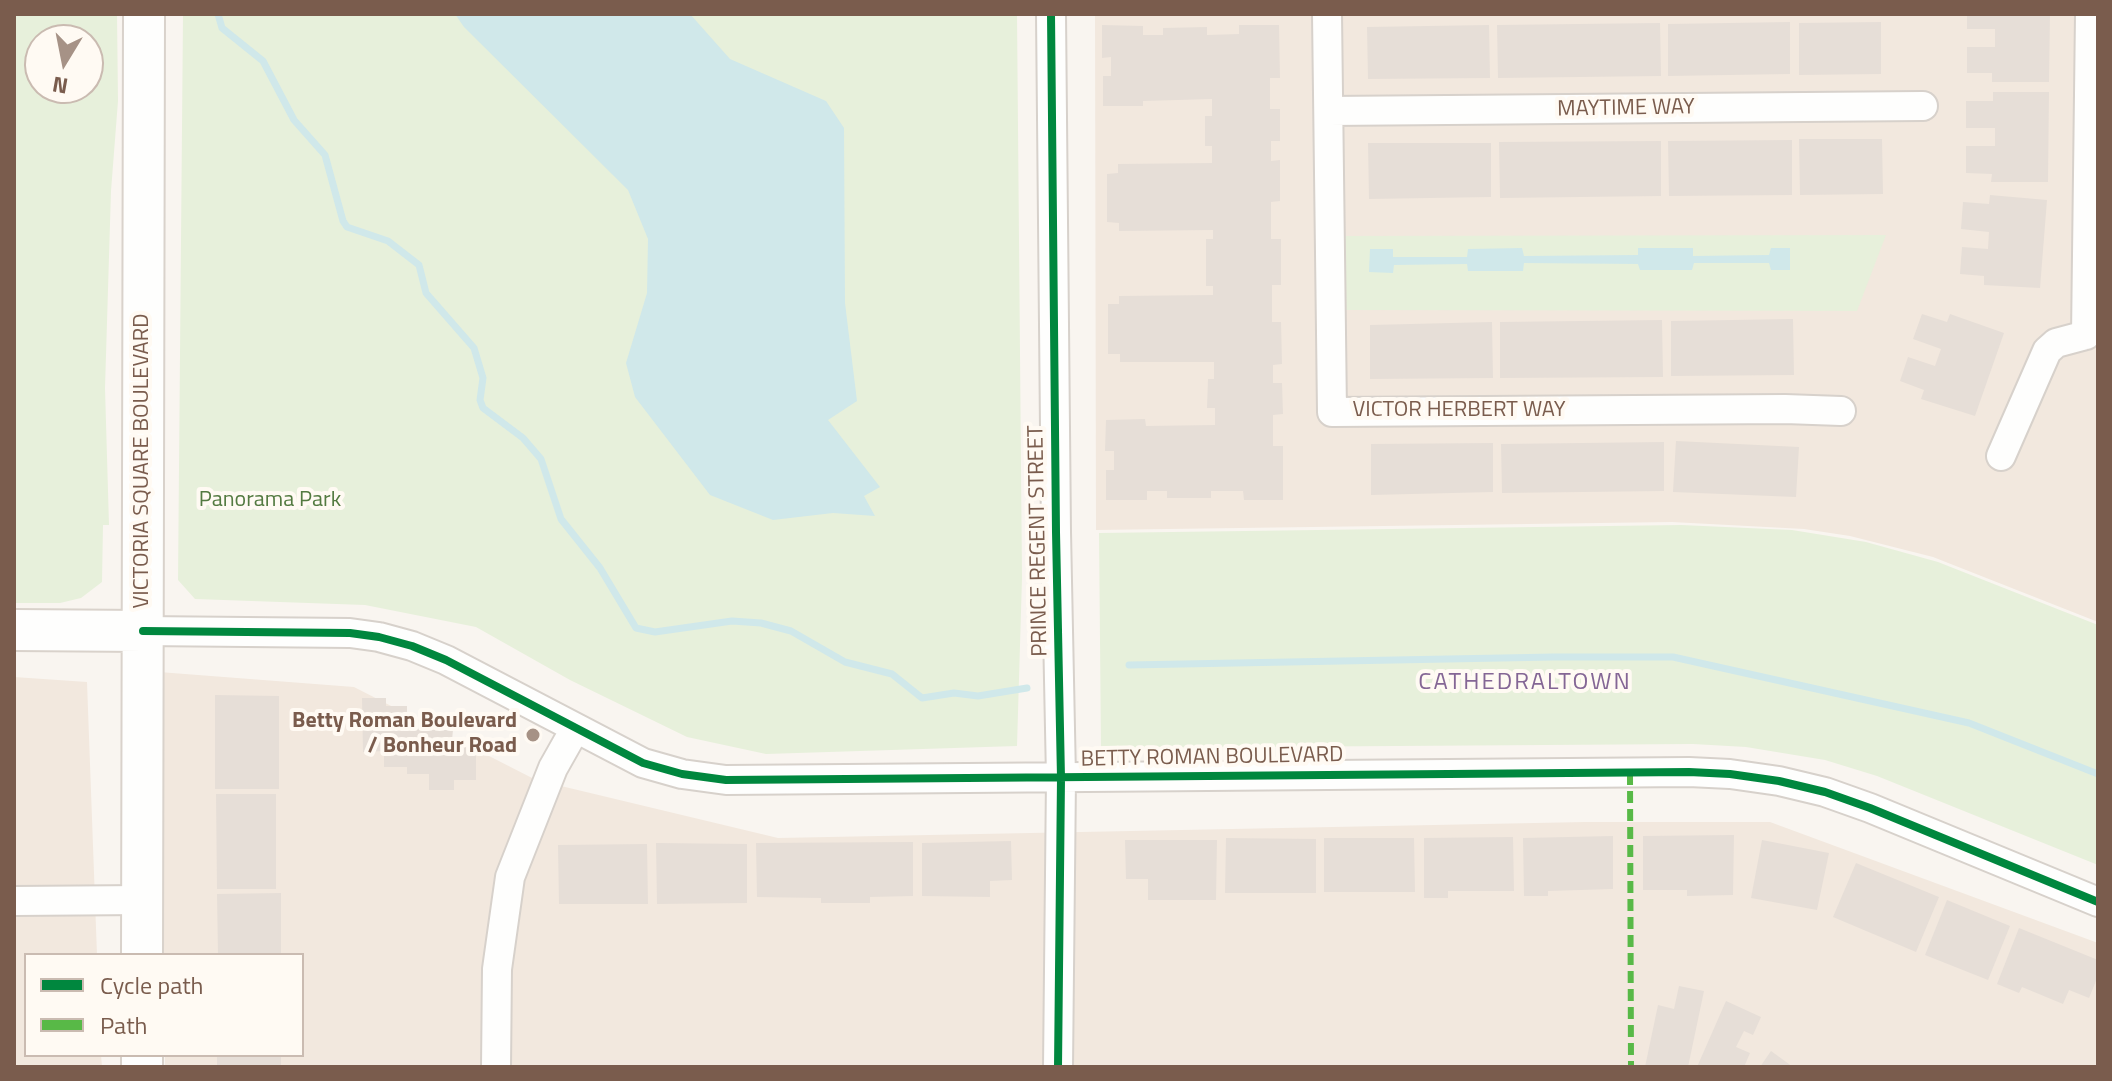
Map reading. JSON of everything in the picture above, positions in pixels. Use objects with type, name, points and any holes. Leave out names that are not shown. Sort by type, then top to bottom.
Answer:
[{"type":"street","name":"VICTORIA SQUARE BOULEVARD","points":[[142,953],[144,14]]},
{"type":"street","name":"PRINCE REGENT STREET","points":[[1051,14],[1061,778],[1058,1067]]},
{"type":"street","name":"VICTOR HERBERT WAY","points":[[1327,14],[1332,412],[1841,411]]},
{"type":"street","points":[[2001,456],[2047,351],[2056,343],[2092,338],[2090,14]]},
{"type":"street","name":"MAYTIME WAY","points":[[1329,111],[1923,106]]},
{"type":"street","points":[[14,630],[143,631]]},
{"type":"street","name":"BETTY ROMAN BOULEVARD","points":[[143,631],[350,633],[379,637],[446,660],[643,763],[682,774],[726,780],[1730,774],[1779,781],[1840,797],[2098,902]]},
{"type":"street","points":[[496,1067],[498,959],[510,877],[553,768],[575,729]]},
{"type":"street","points":[[14,901],[143,900]]},
{"type":"shaded area","points":[[1095,14],[2098,14],[2098,622],[1933,557],[1850,536],[1804,529],[1672,522],[1096,530]]},
{"type":"shaded area","points":[[159,672],[354,687],[536,780],[778,838],[1585,822],[1770,822],[2098,943],[2098,1067],[165,1067],[165,1057],[304,1057],[304,953],[163,953]]},
{"type":"shaded area","points":[[14,677],[87,682],[97,953],[24,953],[24,1057],[101,1057],[102,1067],[14,1067]]},
{"type":"green space","points":[[14,14],[117,14],[118,101],[111,191],[105,388],[109,525],[103,525],[102,582],[81,598],[60,603],[14,603]]},
{"type":"green space","name":"Panorama Park","points":[[183,14],[1017,14],[1022,578],[1017,746],[766,754],[687,737],[570,680],[476,627],[365,605],[195,599],[178,580]]},
{"type":"green space","points":[[1886,235],[1857,311],[1343,310],[1341,236]]},
{"type":"green space","points":[[1681,525],[1792,530],[1866,542],[1938,562],[2098,625],[2098,865],[1877,776],[1825,760],[1746,747],[1693,744],[1101,748],[1099,533]]},
{"type":"water","points":[[455,14],[690,14],[730,59],[826,101],[844,128],[845,303],[857,401],[828,420],[880,487],[864,496],[875,516],[833,513],[773,520],[710,495],[635,397],[626,363],[647,293],[648,239],[628,190],[464,27]]},
{"type":"water","points":[[1522,248],[1524,256],[1638,255],[1638,248],[1693,248],[1693,256],[1769,255],[1771,248],[1790,248],[1790,270],[1771,270],[1769,263],[1694,263],[1692,270],[1640,270],[1638,264],[1524,263],[1523,271],[1468,271],[1467,264],[1394,265],[1393,273],[1369,272],[1370,249],[1393,249],[1393,257],[1467,257],[1468,249]]},
{"type":"building","points":[[1967,14],[2050,14],[2049,82],[1992,82],[1992,73],[1967,73],[1967,47],[1995,47],[1995,29],[1967,29]]},
{"type":"building","points":[[1790,22],[1790,74],[1668,76],[1668,24]]},
{"type":"building","points":[[1881,22],[1881,74],[1799,75],[1799,23]]},
{"type":"building","points":[[1660,23],[1661,76],[1498,78],[1497,25]]},
{"type":"building","points":[[1102,25],[1143,26],[1143,35],[1163,35],[1163,28],[1207,27],[1207,35],[1239,34],[1239,25],[1279,25],[1280,78],[1270,78],[1270,109],[1280,109],[1280,141],[1271,141],[1271,161],[1280,160],[1280,201],[1271,202],[1271,239],[1281,239],[1281,285],[1272,285],[1272,322],[1281,322],[1282,364],[1273,365],[1273,383],[1282,383],[1283,414],[1273,415],[1273,446],[1283,446],[1283,500],[1244,500],[1243,491],[1211,491],[1211,498],[1167,498],[1167,491],[1147,491],[1147,500],[1106,500],[1106,470],[1114,470],[1114,451],[1105,451],[1106,420],[1145,419],[1146,426],[1215,425],[1215,408],[1207,408],[1208,379],[1214,379],[1214,362],[1120,362],[1120,354],[1108,354],[1108,304],[1119,304],[1119,296],[1213,295],[1213,286],[1206,286],[1206,239],[1213,239],[1213,230],[1119,231],[1119,223],[1107,222],[1107,174],[1118,173],[1118,164],[1212,163],[1212,146],[1205,146],[1205,116],[1212,116],[1212,99],[1143,101],[1143,106],[1103,106],[1103,76],[1111,76],[1111,57],[1102,58]]},
{"type":"building","points":[[1489,25],[1490,78],[1368,79],[1367,27]]},
{"type":"building","points":[[1993,92],[2049,92],[2048,182],[1991,182],[1992,174],[1966,173],[1966,146],[1995,146],[1995,128],[1966,128],[1966,101],[1993,101]]},
{"type":"building","points":[[1799,139],[1882,139],[1883,194],[1800,195]]},
{"type":"building","points":[[1792,140],[1792,195],[1669,196],[1668,141]]},
{"type":"building","points":[[1661,141],[1661,196],[1500,198],[1499,142]]},
{"type":"building","points":[[1368,143],[1491,143],[1491,197],[1369,199]]},
{"type":"building","points":[[1990,195],[2047,200],[2040,288],[1984,285],[1984,276],[1960,274],[1962,247],[1988,249],[1989,232],[1961,229],[1963,202],[1989,204]]},
{"type":"building","points":[[1922,314],[1947,322],[1950,314],[2004,333],[1975,416],[1921,399],[1924,390],[1900,381],[1908,357],[1935,366],[1941,349],[1913,339]]},
{"type":"building","points":[[1793,319],[1794,375],[1671,376],[1671,321]]},
{"type":"building","points":[[1662,320],[1663,377],[1500,378],[1500,322]]},
{"type":"building","points":[[1492,322],[1493,378],[1370,379],[1370,325]]},
{"type":"building","points":[[1676,441],[1799,447],[1796,497],[1673,492]]},
{"type":"building","points":[[1664,442],[1664,491],[1502,493],[1501,444]]},
{"type":"building","points":[[1493,443],[1493,492],[1371,495],[1371,444]]},
{"type":"building","points":[[215,695],[279,696],[279,789],[215,789]]},
{"type":"building","points":[[362,698],[386,698],[386,706],[407,706],[407,720],[430,720],[431,730],[453,730],[452,740],[476,740],[476,780],[454,780],[454,790],[429,790],[429,774],[407,774],[407,767],[384,767],[384,751],[363,752]]},
{"type":"building","points":[[216,794],[276,794],[276,889],[217,889]]},
{"type":"building","points":[[1734,835],[1733,895],[1687,896],[1687,890],[1643,890],[1643,836]]},
{"type":"building","points":[[1613,836],[1613,889],[1548,891],[1548,896],[1524,896],[1523,838]]},
{"type":"building","points":[[1513,837],[1514,891],[1448,891],[1448,898],[1424,898],[1424,838]]},
{"type":"building","points":[[1226,838],[1316,839],[1316,893],[1225,893]]},
{"type":"building","points":[[1324,838],[1414,838],[1415,892],[1324,892]]},
{"type":"building","points":[[1125,840],[1217,840],[1216,900],[1148,900],[1148,879],[1126,879]]},
{"type":"building","points":[[1762,840],[1829,853],[1817,910],[1751,898]]},
{"type":"building","points":[[1011,841],[1012,880],[990,881],[990,897],[922,896],[922,843]]},
{"type":"building","points":[[913,842],[913,896],[870,897],[870,903],[821,903],[821,898],[757,897],[756,843]]},
{"type":"building","points":[[656,843],[747,844],[747,903],[657,904]]},
{"type":"building","points":[[647,844],[648,904],[559,904],[558,845]]},
{"type":"building","points":[[1856,863],[1939,897],[1916,952],[1833,917]]},
{"type":"building","points":[[281,893],[281,953],[218,953],[217,894]]},
{"type":"building","points":[[1947,900],[2010,926],[1988,980],[1925,955]]},
{"type":"building","points":[[2019,928],[2098,960],[2098,976],[2089,998],[2069,990],[2063,1004],[2022,987],[2019,993],[1997,984]]},
{"type":"building","points":[[1679,986],[1704,991],[1688,1067],[1645,1067],[1658,1005],[1674,1009]]},
{"type":"building","points":[[1726,1001],[1761,1017],[1753,1035],[1744,1031],[1736,1047],[1750,1053],[1744,1067],[1697,1067]]},
{"type":"building","points":[[1771,1051],[1793,1067],[1760,1067]]},
{"type":"building","points":[[217,1057],[281,1057],[281,1067],[217,1067]]},
{"type":"waterway","points":[[218,14],[222,28],[263,61],[294,120],[325,155],[347,227],[388,241],[419,265],[426,293],[474,348],[483,378],[480,400],[483,408],[523,438],[541,459],[561,519],[600,568],[636,628],[655,632],[732,621],[761,623],[791,631],[845,662],[892,674],[922,698],[954,693],[978,696],[1027,688]]},
{"type":"waterway","points":[[1129,665],[1673,657],[1969,723],[2098,774]]},
{"type":"marked path","points":[[1630,773],[1631,1067]]},
{"type":"cycle path","points":[[1051,14],[1061,778],[1058,1067]]},
{"type":"cycle path","points":[[143,631],[350,633],[379,637],[446,660],[643,763],[682,774],[726,780],[1730,774],[1825,792],[2098,902]]},
{"type":"place","name":"Betty Roman Boulevard / Bonheur Road","points":[[533,735]]},
{"type":"district","name":"CATHEDRALTOWN","points":[[1525,683]]}]
